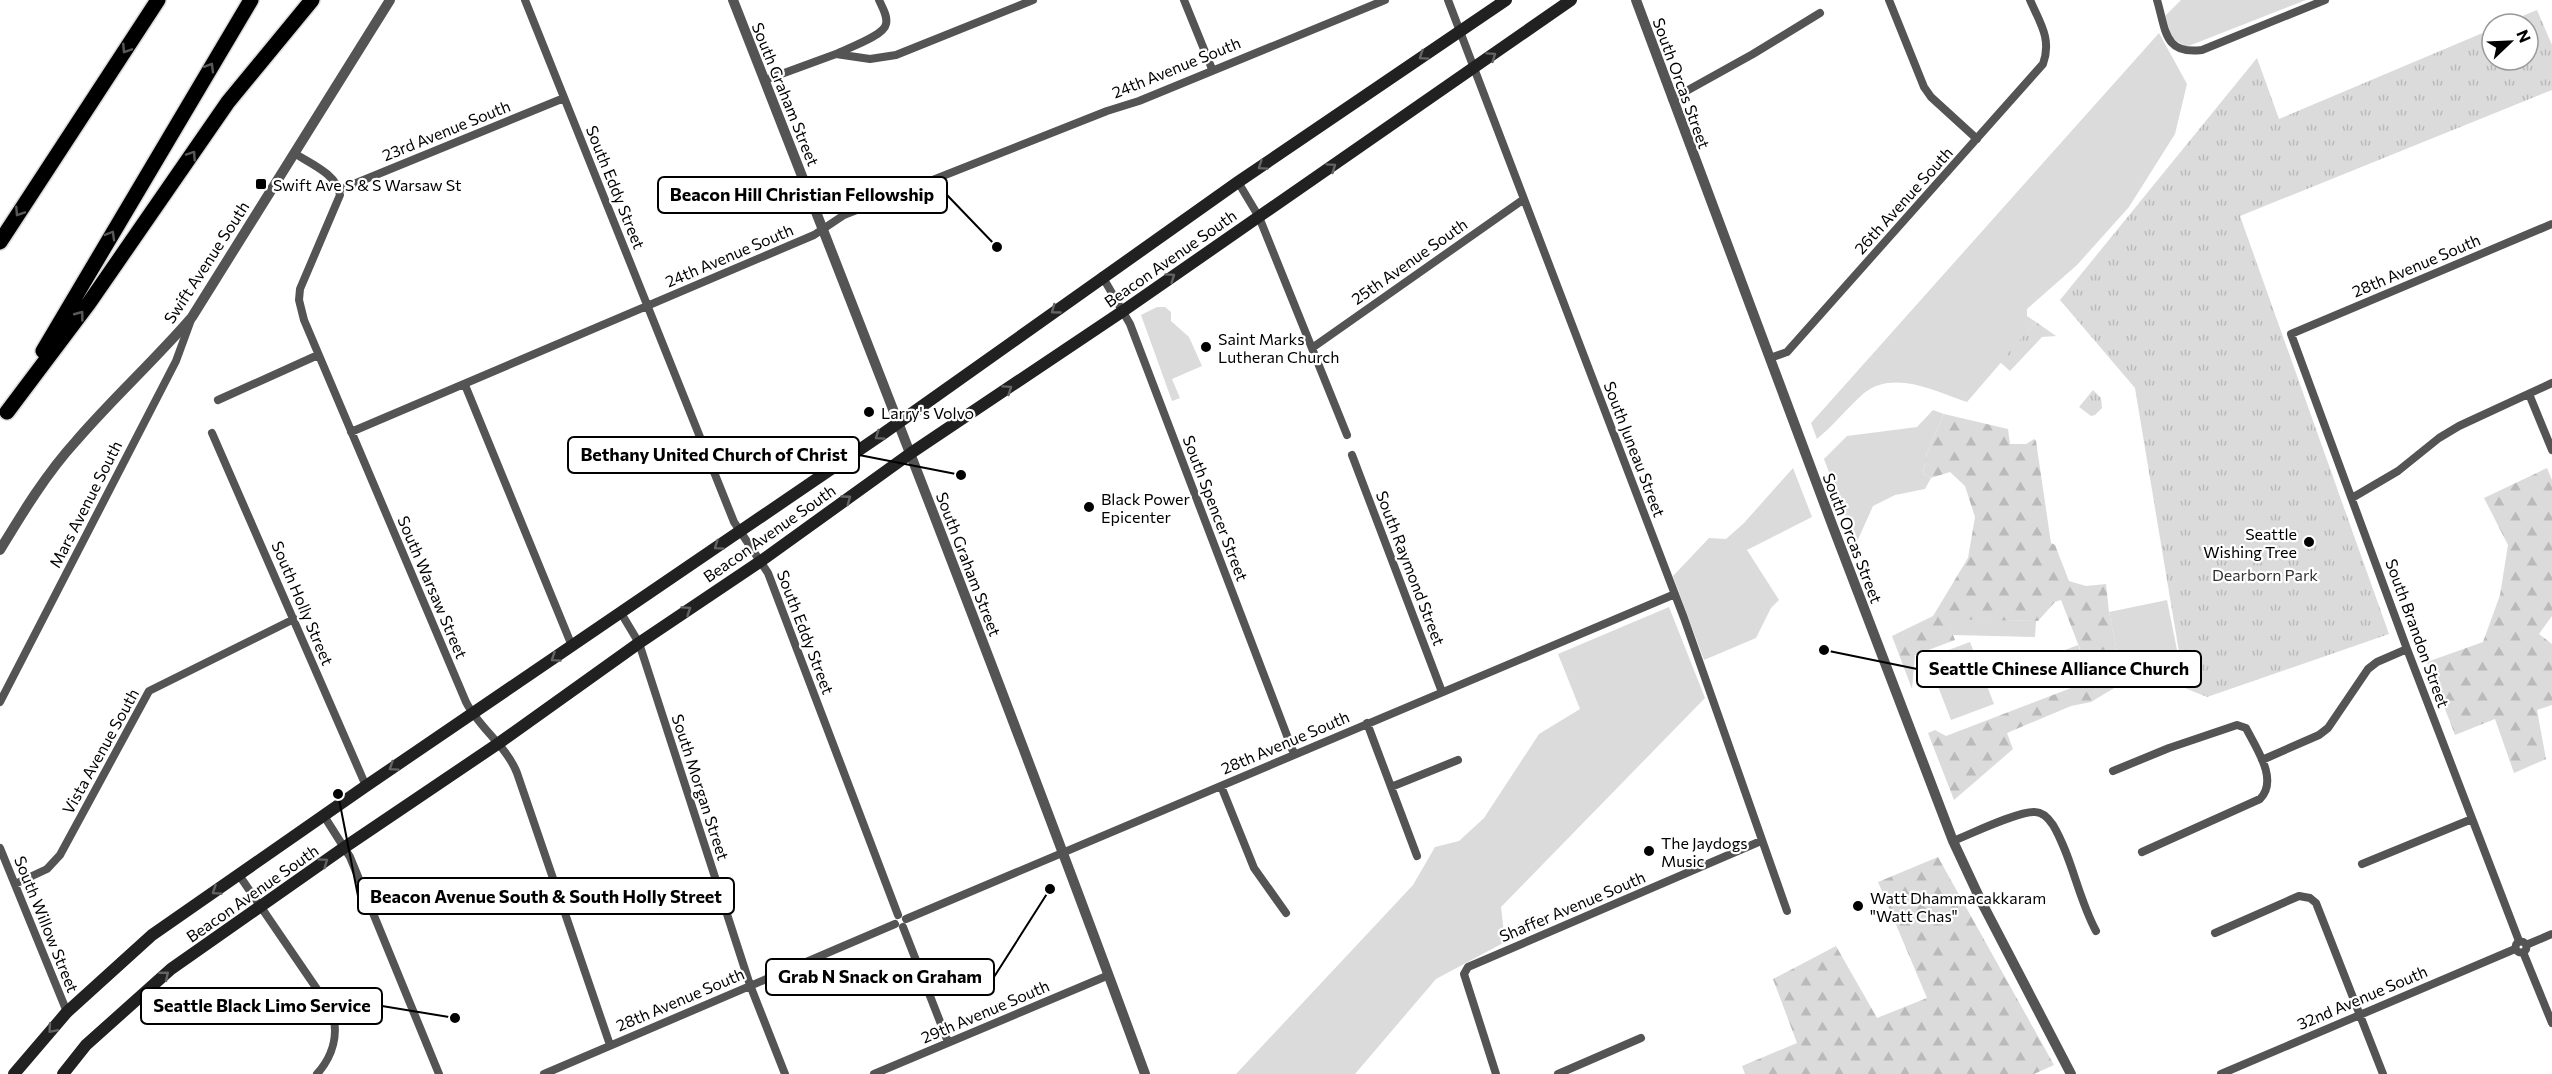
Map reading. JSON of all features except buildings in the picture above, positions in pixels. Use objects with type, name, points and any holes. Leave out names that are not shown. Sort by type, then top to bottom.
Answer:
[{"type":"highway","points":[[0,242],[158,0]]},
{"type":"highway","points":[[4,419],[251,0]]},
{"type":"highway","points":[[4,419],[96,294],[228,102],[312,0]]},
{"type":"main road","name":"Beacon Avenue South","points":[[14,1074],[67,1012],[104,976],[152,935],[472,713],[740,532],[1238,182],[1506,0]]},
{"type":"main road","name":"Beacon Avenue South","points":[[63,1074],[86,1045],[171,969],[499,743],[639,643],[761,561],[910,453],[1123,311],[1571,0]]},
{"type":"street","name":"Swift Avenue South","points":[[0,550],[38,489],[65,454],[192,317],[390,0]]},
{"type":"street","name":"South Eddy Street","points":[[525,0],[740,532],[768,573],[948,1042]]},
{"type":"street","name":"South Graham Street","points":[[733,0],[824,228],[1064,853],[1145,1074]]},
{"type":"street","points":[[765,80],[836,54],[878,34],[886,23],[879,0]]},
{"type":"street","points":[[836,54],[870,59],[896,55],[1033,0]]},
{"type":"street","points":[[1185,0],[1212,69]]},
{"type":"street","name":"24th Avenue South","points":[[351,432],[814,235],[844,215],[1139,100],[1385,0]]},
{"type":"street","name":"South Juneau Street","points":[[1448,0],[1675,594],[1787,911]]},
{"type":"street","name":"South Orcas Street","points":[[1636,0],[1953,841],[1981,901],[2071,1074]]},
{"type":"street","points":[[1888,0],[1930,97],[1977,139]]},
{"type":"street","name":"26th Avenue South","points":[[1770,358],[1787,352],[2043,64],[2048,51],[2047,41],[2030,0]]},
{"type":"street","points":[[2157,0],[2170,40],[2177,48],[2187,52],[2202,50],[2325,0]]},
{"type":"street","points":[[1672,99],[1754,54],[1820,13]]},
{"type":"street","name":"23rd Avenue South","points":[[339,189],[564,98]]},
{"type":"street","points":[[294,153],[332,177],[339,189]]},
{"type":"street","points":[[1238,182],[1259,217],[1347,435]]},
{"type":"street","name":"South Warsaw Street","points":[[339,189],[340,200],[300,289],[300,309],[461,691],[472,713],[499,743],[517,773],[610,1045]]},
{"type":"street","name":"25th Avenue South","points":[[1312,348],[1524,199]]},
{"type":"street","name":"28th Avenue South","points":[[2291,334],[2552,224]]},
{"type":"street","name":"South Spencer Street","points":[[1102,276],[1123,311],[1294,754]]},
{"type":"street","name":"Mars Avenue South","points":[[0,702],[176,361],[192,317]]},
{"type":"street","name":"South Brandon Street","points":[[2291,334],[2407,649],[2552,1023]]},
{"type":"street","points":[[218,400],[318,355]]},
{"type":"street","points":[[2352,498],[2398,471],[2439,438],[2552,383]]},
{"type":"street","points":[[465,384],[573,646]]},
{"type":"street","points":[[2529,394],[2552,450]]},
{"type":"street","name":"South Holly Street","points":[[212,432],[366,786]]},
{"type":"street","name":"South Raymond Street","points":[[1352,455],[1443,692]]},
{"type":"street","name":"28th Avenue South","points":[[544,1074],[1675,594]]},
{"type":"street","name":"South Morgan Street","points":[[621,614],[639,643],[750,985],[785,1074]]},
{"type":"street","name":"Vista Avenue South","points":[[15,884],[47,869],[60,855],[149,691],[294,619]]},
{"type":"street","points":[[2262,760],[2319,735],[2328,728],[2368,669],[2377,662],[2407,649]]},
{"type":"street","points":[[1367,723],[1417,856]]},
{"type":"street","points":[[2113,771],[2169,748],[2237,725],[2246,728],[2262,760],[2269,783],[2266,793],[2260,799],[2142,852]]},
{"type":"street","points":[[1391,787],[1458,760]]},
{"type":"street","points":[[1221,786],[1254,868],[1286,914]]},
{"type":"street","points":[[1953,841],[2023,814],[2036,812],[2043,815],[2052,823],[2058,836],[2086,912],[2096,931]]},
{"type":"street","points":[[324,816],[345,847],[439,1074]]},
{"type":"street","points":[[2362,864],[2472,819]]},
{"type":"street","name":"Shaffer Avenue South","points":[[1496,1074],[1464,974],[1467,967],[1761,841]]},
{"type":"street","name":"South Willow Street","points":[[0,848],[67,1012]]},
{"type":"street","points":[[239,875],[327,1000],[336,1022],[333,1047],[324,1066],[317,1074]]},
{"type":"street","points":[[2215,933],[2299,896],[2310,898],[2316,903],[2383,1074]]},
{"type":"street","name":"32nd Avenue South","points":[[2221,1074],[2552,934]]},
{"type":"street","name":"29th Avenue South","points":[[873,1074],[1109,975]]},
{"type":"street","points":[[1558,1074],[1641,1038]]},
{"type":"green space","points":[[2181,0],[2306,0],[2186,47],[2172,38],[2165,16]]},
{"type":"green space","name":"Dearborn Park","points":[[2540,17],[2552,45],[2552,90],[2240,216],[2389,634],[2207,697],[2185,688],[2135,388],[2060,300],[2257,58],[2279,119],[2480,34],[2480,72],[2540,72]]},
{"type":"green space","points":[[2159,33],[2187,84],[2175,134],[2129,207],[2077,265],[2027,309],[2027,316],[2036,322],[1967,402],[1915,385],[1889,383],[1876,386],[1864,393],[1817,439],[1811,423]]},
{"type":"green space","points":[[1157,307],[1165,307],[1171,312],[1171,321],[1189,337],[1202,366],[1172,379],[1180,398],[1172,401],[1141,315]]},
{"type":"green space","points":[[2036,322],[2056,336],[2042,337],[2010,371],[2000,362]]},
{"type":"green space","points":[[2093,390],[2101,398],[2102,408],[2091,416],[2079,407]]},
{"type":"green space","points":[[1933,410],[1944,414],[1927,452],[1923,473],[1931,478],[1925,489],[1895,495],[1873,506],[1856,544],[1824,459],[1847,436],[1917,427]]},
{"type":"green space","points":[[1944,414],[2008,429],[2010,444],[2026,444],[2034,439],[2036,441],[2051,543],[2055,545],[2069,581],[2086,586],[2106,584],[2119,662],[2177,650],[2091,702],[2071,706],[2007,733],[2013,749],[1954,800],[1928,733],[1935,730],[1946,736],[2092,680],[2061,600],[2055,602],[2038,621],[1947,619],[1955,640],[1915,655],[1912,689],[1892,636],[1933,616],[1968,558],[1975,517],[1965,486],[1950,472],[1931,478],[1923,473],[1927,452]]},
{"type":"green space","points":[[1793,468],[1812,517],[1747,550],[1779,600],[1771,608],[1756,638],[1704,660],[1673,576],[1709,538],[1726,539],[1744,523]]},
{"type":"green space","points":[[2547,468],[2552,480],[2552,616],[2539,634],[2552,644],[2552,705],[2537,710],[2546,759],[2514,773],[2495,719],[2455,735],[2427,662],[2483,642],[2500,595],[2508,545],[2484,498]]},
{"type":"green space","points":[[2167,600],[2177,650],[2119,662],[2109,612]]},
{"type":"green space","points":[[1669,607],[1705,698],[1501,907],[1505,942],[1436,979],[1355,1074],[1236,1074],[1413,885],[1435,847],[1459,841],[1484,818],[1539,734],[1580,709],[1558,654]]},
{"type":"green space","points":[[1946,618],[2036,621],[2035,637],[1953,635]]},
{"type":"green space","points":[[1970,642],[1994,704],[1951,720],[1927,658]]},
{"type":"green space","points":[[2078,645],[2091,678],[2069,686],[2057,653]]},
{"type":"green space","points":[[1938,857],[2054,1065],[2034,1074],[1745,1074],[1742,1066],[1797,1043],[1773,979],[1836,946],[1877,1018],[1927,998],[1878,882]]},
{"type":"place","name":"Swift Ave S & S Warsaw St","points":[[261,184]]},
{"type":"place","name":"Beacon Hill Christian Fellowship","points":[[997,247]]},
{"type":"place","name":"Saint Marks Lutheran Church","points":[[1206,347]]},
{"type":"place","name":"Larry's Volvo","points":[[869,412]]},
{"type":"place","name":"Bethany United Church of Christ","points":[[961,475]]},
{"type":"place","name":"Black Power Epicenter","points":[[1089,507]]},
{"type":"place","name":"Seattle Wishing Tree","points":[[2309,542]]},
{"type":"place","name":"Seattle Chinese Alliance Church","points":[[1824,650]]},
{"type":"place","name":"Beacon Avenue South & South Holly Street","points":[[338,794]]},
{"type":"place","name":"The Jaydogs Music","points":[[1649,851]]},
{"type":"place","name":"Grab N Snack on Graham","points":[[1050,889]]},
{"type":"place","name":"Watt Dhammacakkaram \"Watt Chas\"","points":[[1858,906]]},
{"type":"place","name":"Seattle Black Limo Service","points":[[455,1018]]}]
